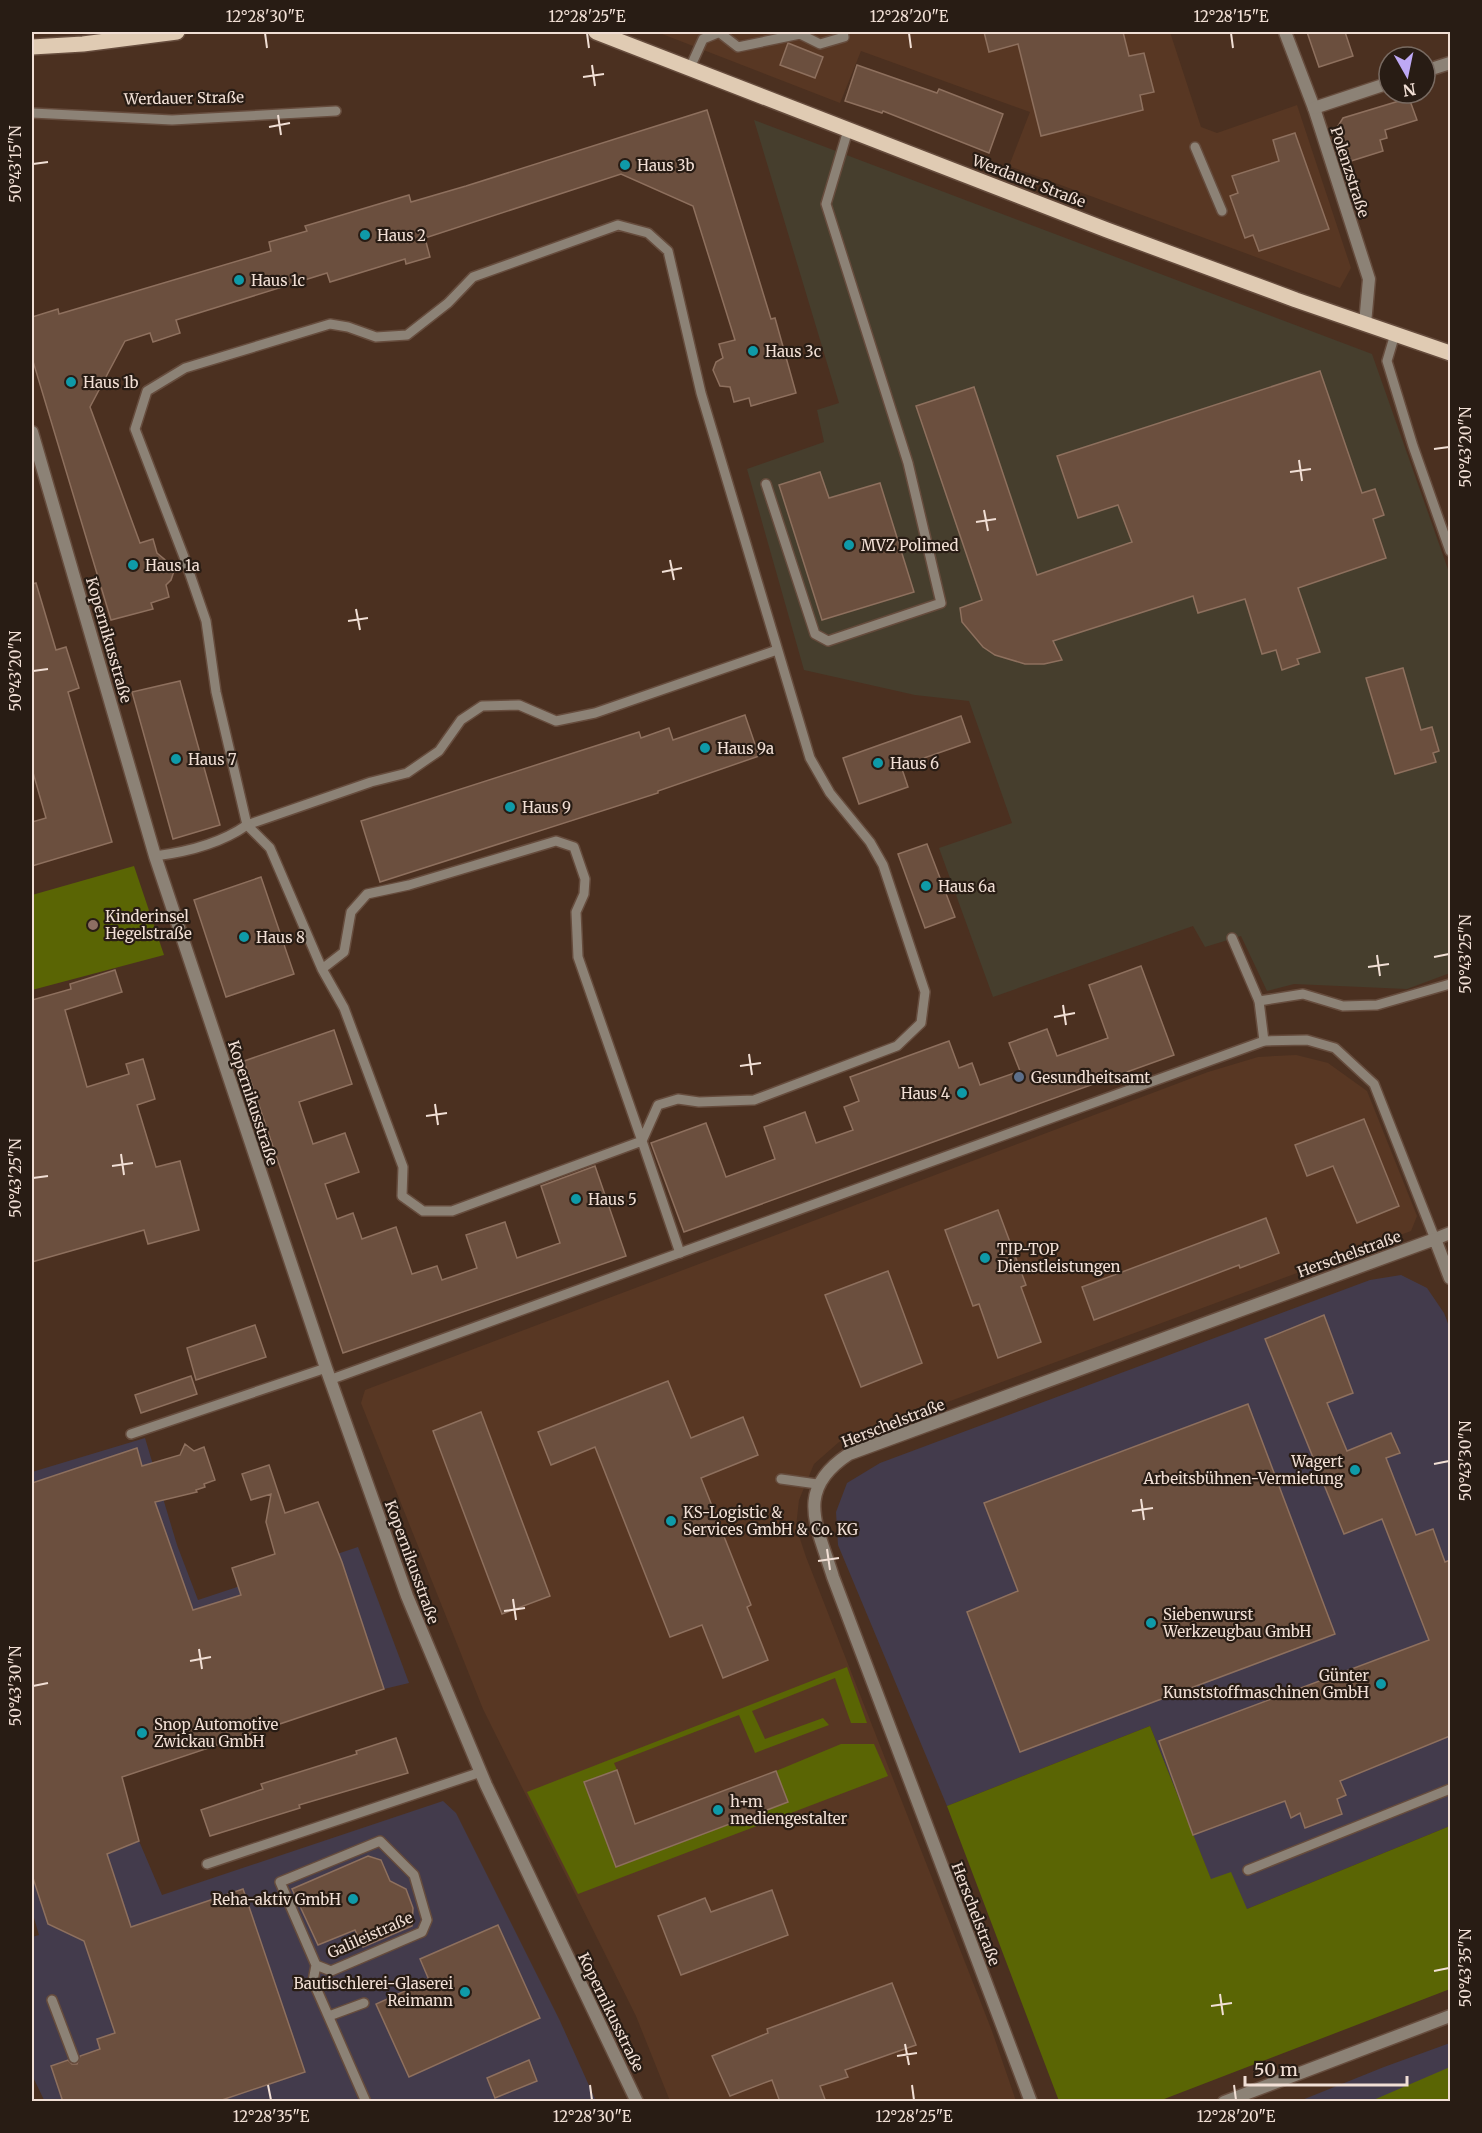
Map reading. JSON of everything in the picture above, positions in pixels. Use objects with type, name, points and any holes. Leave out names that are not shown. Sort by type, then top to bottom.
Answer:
[{"type":"main road","points":[[32,46],[83,44],[177,32]]},
{"type":"main road","name":"Werdauer Straße","points":[[595,32],[1096,226],[1450,353]]},
{"type":"street","name":"Polenzstraße","points":[[1285,32],[1314,108],[1369,279],[1365,324]]},
{"type":"street","points":[[1314,108],[1377,87]]},
{"type":"street","name":"Kopernikusstraße","points":[[32,432],[36,460],[155,856],[329,1374],[407,1596],[481,1772],[637,2102]]},
{"type":"street","name":"Herschelstraße","points":[[1031,2102],[833,1577],[817,1527],[814,1505],[817,1484],[831,1466],[849,1454],[1450,1233]]},
{"type":"street","points":[[1435,1239],[1450,1278]]},
{"type":"street","points":[[1224,2102],[1450,2016]]},
{"type":"lane","points":[[689,70],[703,39],[720,32],[738,47],[800,34],[820,44],[844,37],[843,32]]},
{"type":"lane","name":"Werdauer Straße","points":[[32,113],[172,120],[336,111]]},
{"type":"lane","points":[[766,484],[815,633],[828,641],[941,603],[908,463],[826,204],[848,130]]},
{"type":"lane","points":[[1195,147],[1222,211]]},
{"type":"lane","points":[[618,225],[648,233],[668,251],[678,287],[683,324],[701,393],[777,650],[810,758],[830,793],[870,842],[883,865],[925,992],[921,1023],[897,1046],[754,1100],[699,1102],[678,1099],[658,1105],[642,1142],[452,1211],[423,1211],[402,1196],[403,1167],[344,1008],[322,969],[270,848],[247,825],[216,692],[206,621],[135,429],[147,392],[185,368],[330,324],[348,327],[376,337],[407,335],[448,303],[473,277],[618,225]]},
{"type":"lane","points":[[1395,334],[1387,361],[1413,446],[1450,551]]},
{"type":"lane","points":[[155,856],[179,853],[230,836],[247,825],[371,782],[407,773],[439,751],[461,720],[482,706],[519,705],[556,721],[595,713],[777,650]]},
{"type":"lane","points":[[322,969],[344,952],[351,912],[367,894],[409,885],[556,841],[574,847],[585,879],[584,894],[576,912],[578,957],[680,1253]]},
{"type":"lane","points":[[1232,938],[1259,1001],[1264,1041]]},
{"type":"lane","points":[[1259,1001],[1303,994],[1343,1006],[1377,1005],[1450,984]]},
{"type":"lane","points":[[131,1434],[329,1374],[680,1253],[1264,1041],[1307,1041],[1335,1048],[1374,1084],[1435,1239]]},
{"type":"lane","points":[[781,1479],[817,1484]]},
{"type":"lane","points":[[207,1864],[481,1772]]},
{"type":"lane","points":[[1248,1870],[1450,1789]]},
{"type":"lane","name":"Galileistraße","points":[[316,1965],[331,1971],[422,1932],[427,1920],[414,1875],[380,1841],[280,1882],[316,1965],[313,1981],[366,2102]]},
{"type":"lane","points":[[52,2000],[74,2058]]},
{"type":"lane","points":[[329,2016],[364,2003]]},
{"type":"shaded area","points":[[657,32],[1170,32],[1201,127],[1217,133],[1297,105],[1351,268],[1340,288],[1009,166],[1030,112],[861,51],[840,103]]},
{"type":"shaded area","points":[[754,120],[1372,354],[1450,575],[1450,973],[1407,989],[1294,984],[1267,991],[1241,936],[1205,947],[1193,926],[993,997],[939,848],[1012,823],[969,701],[915,695],[804,670],[747,469],[824,442],[817,410],[839,403]]},
{"type":"shaded area","points":[[1296,1055],[1328,1063],[1367,1091],[1417,1216],[1411,1231],[839,1442],[814,1464],[799,1500],[796,1527],[806,1557],[992,2031],[1016,2101],[670,2101],[636,2016],[483,1709],[361,1403],[365,1390],[1208,1072],[1258,1057]]},
{"type":"shaded area","points":[[1401,1275],[1427,1288],[1444,1313],[1450,1329],[1450,1826],[1247,1909],[1211,1880],[1150,1726],[947,1806],[838,1545],[836,1512],[847,1483],[880,1463],[1370,1280]]},
{"type":"shaded area","points":[[145,1438],[177,1545],[198,1600],[358,1547],[409,1683],[384,1689],[122,1777],[139,1841],[162,1895],[443,1801],[456,1813],[560,2021],[596,2101],[45,2102],[32,2075],[32,1937],[39,1935],[32,1911],[32,1472]]},
{"type":"shaded area","points":[[1450,2043],[1450,2101],[1297,2102],[1384,2067]]},
{"type":"green space","name":"Kinderinsel Hegelstraße","points":[[134,866],[164,955],[32,990],[32,895]]},
{"type":"green space","points":[[847,1667],[867,1723],[851,1723],[835,1678],[752,1711],[765,1739],[823,1718],[829,1725],[755,1753],[739,1715],[614,1763],[617,1770],[584,1782],[617,1867],[787,1802],[776,1771],[841,1744],[874,1744],[888,1776],[578,1894],[527,1792]]},
{"type":"green space","points":[[1150,1726],[1211,1879],[1231,1872],[1247,1909],[1450,1826],[1450,1989],[1159,2101],[1059,2101],[947,1806]]},
{"type":"green space","points":[[1450,2067],[1450,2101],[1371,2101]]},
{"type":"building","points":[[984,32],[1123,32],[1129,56],[1144,53],[1154,92],[1140,95],[1143,110],[1041,136],[1018,44],[989,52]]},
{"type":"building","points":[[1307,32],[1345,32],[1353,56],[1319,67]]},
{"type":"building","points":[[788,43],[823,57],[815,78],[780,65]]},
{"type":"building","points":[[857,65],[937,93],[939,89],[1003,114],[989,153],[883,111],[882,113],[845,101]]},
{"type":"building","points":[[1386,105],[1412,105],[1417,120],[1385,130],[1387,138],[1380,140],[1383,151],[1351,161],[1338,126],[1343,118]]},
{"type":"building","points":[[707,110],[771,319],[775,318],[796,393],[751,406],[749,398],[734,402],[730,387],[720,386],[713,370],[716,362],[723,358],[719,344],[735,340],[693,206],[621,174],[425,238],[430,257],[406,264],[405,259],[330,282],[327,273],[176,320],[180,333],[153,342],[150,333],[125,341],[90,407],[140,543],[153,539],[157,553],[175,568],[171,580],[166,585],[169,597],[151,603],[153,609],[111,620],[32,358],[32,317],[58,309],[59,314],[271,251],[269,242],[307,231],[305,226],[409,195],[411,202]]},
{"type":"building","points":[[1295,133],[1329,229],[1259,251],[1253,235],[1245,238],[1230,196],[1238,193],[1232,176],[1279,161],[1273,140]]},
{"type":"building","points":[[1320,371],[1362,493],[1375,489],[1384,515],[1373,519],[1386,558],[1298,588],[1320,652],[1297,659],[1299,664],[1282,670],[1276,650],[1262,654],[1245,599],[1198,613],[1193,596],[1053,641],[1062,660],[1044,664],[1025,664],[995,655],[983,647],[962,622],[960,608],[982,600],[916,406],[974,387],[1037,575],[1132,542],[1118,505],[1078,518],[1057,456]]},
{"type":"building","name":"MVZ Polimed","points":[[820,472],[829,498],[880,483],[914,592],[822,620],[779,485]]},
{"type":"building","points":[[36,583],[56,650],[66,647],[79,688],[68,692],[112,842],[32,866],[32,822],[46,818],[32,769],[32,584]]},
{"type":"building","points":[[1403,668],[1421,730],[1432,727],[1439,751],[1433,753],[1436,762],[1395,774],[1366,678]]},
{"type":"building","name":"Haus 7","points":[[180,681],[220,825],[173,839],[132,692]]},
{"type":"building","name":"Haus 9","points":[[745,715],[759,756],[658,791],[658,793],[380,882],[361,821],[639,732],[641,738],[669,728],[673,740]]},
{"type":"building","name":"Haus 6","points":[[961,716],[970,742],[901,766],[908,787],[859,804],[843,758]]},
{"type":"building","name":"Haus 6a","points":[[927,844],[955,917],[925,928],[898,854]]},
{"type":"building","name":"Haus 8","points":[[261,877],[294,974],[226,997],[194,900]]},
{"type":"building","name":"Haus 4","points":[[1141,966],[1174,1055],[684,1232],[651,1143],[706,1123],[726,1177],[775,1159],[764,1127],[805,1112],[816,1143],[853,1130],[844,1107],[859,1101],[850,1077],[949,1041],[959,1068],[972,1063],[980,1085],[1020,1071],[1009,1043],[1047,1029],[1057,1056],[1108,1038],[1089,985]]},
{"type":"building","points":[[115,970],[122,992],[65,1010],[87,1087],[129,1074],[126,1064],[143,1059],[155,1099],[137,1105],[156,1167],[180,1161],[199,1230],[148,1244],[144,1230],[32,1262],[32,1000],[71,989],[70,984]]},
{"type":"building","name":"Haus 5","points":[[334,1030],[352,1084],[299,1102],[313,1144],[345,1133],[359,1172],[325,1184],[337,1219],[353,1213],[362,1239],[396,1227],[412,1274],[437,1266],[442,1280],[477,1268],[466,1235],[505,1222],[517,1258],[560,1243],[541,1186],[595,1166],[626,1256],[343,1353],[244,1061]]},
{"type":"building","points":[[1364,1119],[1399,1206],[1357,1223],[1333,1166],[1307,1176],[1295,1145]]},
{"type":"building","name":"TIP-TOP Dienstleistungen","points":[[998,1210],[1026,1285],[1021,1287],[1041,1342],[998,1358],[979,1304],[973,1306],[945,1230]]},
{"type":"building","points":[[1266,1218],[1279,1253],[1240,1268],[1239,1265],[1094,1320],[1082,1287]]},
{"type":"building","points":[[888,1271],[922,1363],[861,1387],[825,1295]]},
{"type":"building","name":"Günter Kunststoffmaschinen GmbH","points":[[1324,1315],[1353,1393],[1327,1403],[1347,1451],[1391,1433],[1400,1453],[1386,1458],[1416,1535],[1433,1529],[1445,1562],[1450,1560],[1450,1736],[1340,1781],[1346,1795],[1337,1799],[1342,1814],[1305,1828],[1300,1813],[1291,1818],[1285,1801],[1193,1835],[1159,1741],[1429,1640],[1382,1519],[1344,1534],[1265,1339]]},
{"type":"building","points":[[255,1325],[266,1357],[196,1380],[187,1348]]},
{"type":"building","points":[[191,1376],[197,1394],[141,1413],[135,1395]]},
{"type":"building","name":"KS-Logistic & Services GmbH & Co. KG","points":[[668,1381],[691,1438],[743,1417],[758,1455],[701,1478],[751,1605],[747,1607],[768,1660],[723,1678],[702,1625],[670,1637],[595,1447],[551,1465],[538,1432]]},
{"type":"building","name":"Siebenwurst Werkzeugbau GmbH","points":[[1248,1404],[1335,1634],[1020,1752],[967,1612],[1018,1591],[984,1503]]},
{"type":"building","points":[[481,1412],[550,1596],[502,1614],[433,1431]]},
{"type":"building","name":"Snop Automotive Zwickau GmbH","points":[[185,1444],[194,1451],[204,1447],[215,1480],[204,1484],[205,1487],[196,1490],[197,1492],[155,1502],[193,1610],[241,1595],[232,1568],[275,1554],[266,1522],[271,1494],[251,1500],[242,1474],[269,1465],[285,1513],[318,1502],[342,1562],[384,1689],[122,1777],[139,1841],[107,1854],[131,1927],[243,1889],[305,2072],[216,2102],[63,2102],[51,2066],[68,2060],[72,2064],[77,2064],[80,2056],[100,2049],[97,2039],[115,2033],[84,1941],[48,1924],[32,1875],[32,1483],[137,1448],[142,1466],[180,1455]]},
{"type":"building","points":[[396,1738],[408,1773],[299,1805],[300,1808],[210,1836],[201,1810],[263,1789],[261,1784],[357,1754],[356,1751]]},
{"type":"building","name":"h+m mediengestalter","points":[[617,1770],[635,1824],[776,1771],[788,1802],[616,1867],[584,1782]]},
{"type":"building","name":"Reha-aktiv GmbH","points":[[368,1856],[381,1860],[390,1881],[406,1889],[413,1908],[412,1926],[363,1947],[355,1930],[318,1945],[292,1889]]},
{"type":"building","points":[[772,1890],[788,1935],[681,1975],[658,1916],[705,1898],[711,1912]]},
{"type":"building","name":"Bautischlerei-Glaserei Reimann","points":[[498,1925],[540,2018],[409,2077],[376,2004],[429,1980],[420,1959]]},
{"type":"building","points":[[892,1983],[916,2045],[845,2070],[848,2077],[820,2086],[826,2102],[780,2102],[772,2080],[730,2096],[712,2056],[768,2033],[767,2029]]},
{"type":"building","points":[[529,2060],[537,2081],[495,2098],[487,2078]]},
{"type":"place","name":"Haus 3b","points":[[625,165]]},
{"type":"place","name":"Haus 2","points":[[365,235]]},
{"type":"place","name":"Haus 1c","points":[[239,280]]},
{"type":"place","name":"Haus 3c","points":[[753,351]]},
{"type":"place","name":"Haus 1b","points":[[71,382]]},
{"type":"place","name":"MVZ Polimed","points":[[849,545]]},
{"type":"place","name":"Haus 1a","points":[[133,565]]},
{"type":"place","name":"Haus 9a","points":[[705,748]]},
{"type":"place","name":"Haus 7","points":[[176,759]]},
{"type":"place","name":"Haus 6","points":[[878,763]]},
{"type":"place","name":"Haus 9","points":[[510,807]]},
{"type":"place","name":"Haus 6a","points":[[926,886]]},
{"type":"place","name":"Kinderinsel Hegelstraße","points":[[93,925]]},
{"type":"place","name":"Haus 8","points":[[244,937]]},
{"type":"place","name":"Gesundheitsamt","points":[[1019,1077]]},
{"type":"place","name":"Haus 4","points":[[962,1093]]},
{"type":"place","name":"Haus 5","points":[[576,1199]]},
{"type":"place","name":"TIP-TOP Dienstleistungen","points":[[985,1258]]},
{"type":"place","name":"Wagert Arbeitsbühnen-Vermietung","points":[[1355,1470]]},
{"type":"place","name":"KS-Logistic & Services GmbH & Co. KG","points":[[671,1521]]},
{"type":"place","name":"Siebenwurst Werkzeugbau GmbH","points":[[1151,1623]]},
{"type":"place","name":"Günter Kunststoffmaschinen GmbH","points":[[1381,1684]]},
{"type":"place","name":"Snop Automotive Zwickau GmbH","points":[[142,1733]]},
{"type":"place","name":"h+m mediengestalter","points":[[718,1810]]},
{"type":"place","name":"Reha-aktiv GmbH","points":[[353,1899]]},
{"type":"place","name":"Bautischlerei-Glaserei Reimann","points":[[465,1992]]}]
